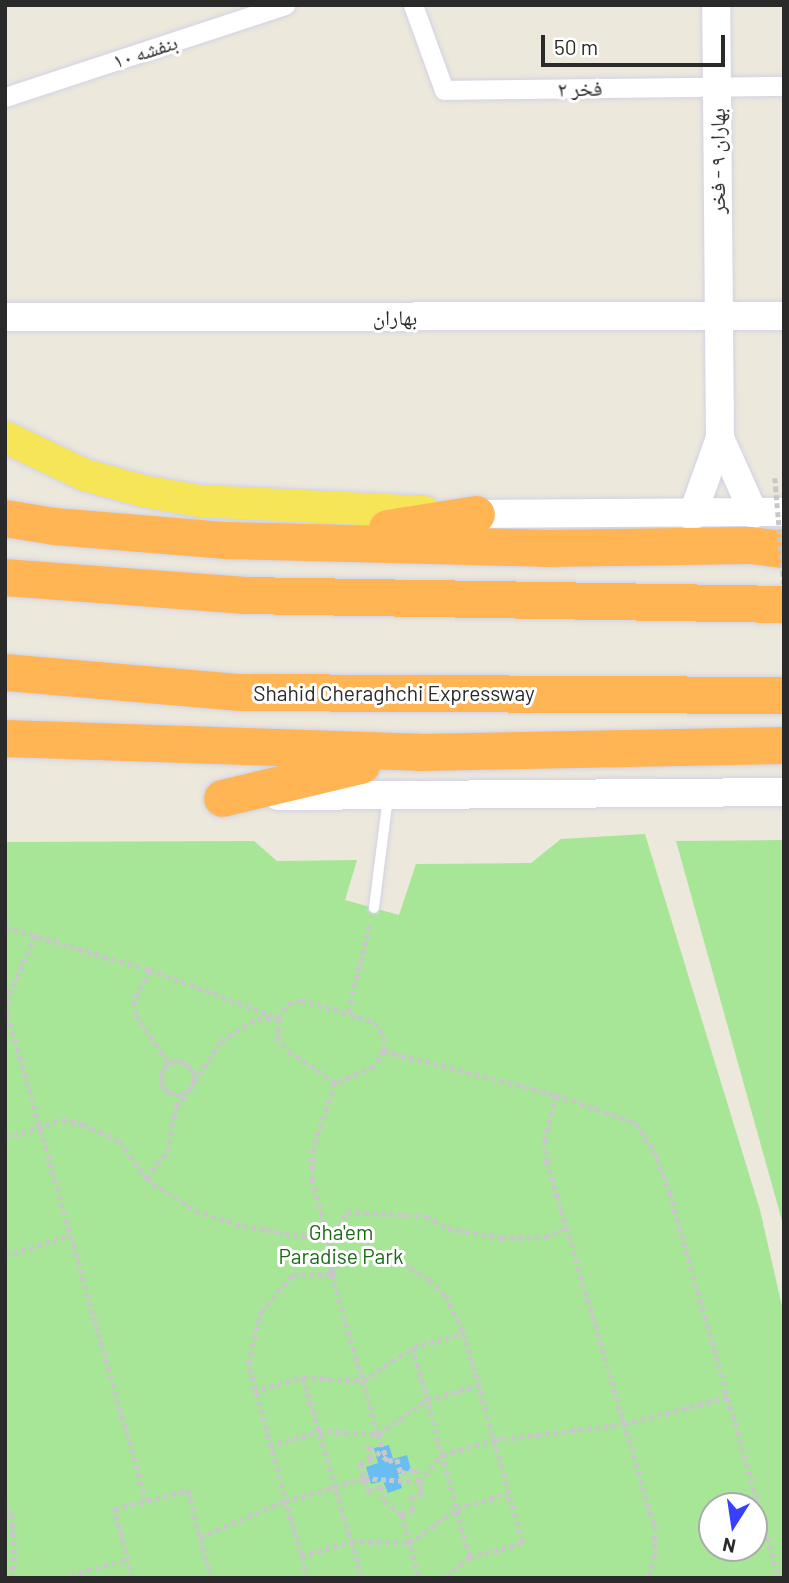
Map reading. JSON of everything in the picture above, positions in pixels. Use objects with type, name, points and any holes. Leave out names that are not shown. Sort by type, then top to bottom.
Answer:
[{"type":"highway","points":[[291,542],[476,514]]},
{"type":"highway","points":[[5,518],[54,526],[291,542],[784,548]]},
{"type":"highway","points":[[5,577],[243,595],[784,604]]},
{"type":"highway","name":"Shahid Cheraghchi Expressway","points":[[5,672],[239,692],[784,695]]},
{"type":"highway","points":[[5,738],[419,752],[784,746]]},
{"type":"highway","points":[[222,798],[419,752]]},
{"type":"main road","points":[[5,437],[85,475],[199,501],[476,514]]},
{"type":"street","name":"بنفشه ۱۰","points":[[5,97],[285,5]]},
{"type":"street","name":"فخر ۲","points":[[413,5],[444,90],[784,86]]},
{"type":"street","name":"بهاران ۹ - فخر","points":[[716,5],[720,438]]},
{"type":"street","name":"بهاران","points":[[5,317],[784,316]]},
{"type":"street","points":[[720,438],[754,514]]},
{"type":"street","points":[[692,516],[720,438]]},
{"type":"street","points":[[476,514],[692,516],[784,512]]},
{"type":"street","points":[[222,798],[380,793],[784,792]]},
{"type":"lane","points":[[374,908],[380,793]]},
{"type":"path","points":[[775,478],[784,584]]},
{"type":"path","points":[[348,1012],[374,908]]},
{"type":"path","points":[[5,927],[150,970],[278,1018]]},
{"type":"path","points":[[36,935],[8,1007],[146,1500]]},
{"type":"path","points":[[150,970],[135,1000],[136,1015],[169,1063]]},
{"type":"path","points":[[335,1083],[278,1041],[278,1018],[288,1004],[301,1000],[348,1012],[375,1022],[384,1037],[384,1051],[374,1066],[335,1083],[313,1149],[312,1180],[330,1241],[332,1274],[388,1461]]},
{"type":"path","points":[[146,1178],[167,1152],[176,1106],[186,1095],[208,1056],[234,1032],[257,1020],[278,1018]]},
{"type":"path","points":[[384,1051],[556,1095],[636,1123],[654,1150],[779,1578]]},
{"type":"path","points":[[186,1095],[174,1098],[164,1090],[162,1076],[169,1063],[182,1059],[192,1068],[194,1082]]},
{"type":"path","points":[[556,1095],[545,1140],[566,1228],[655,1527],[655,1555],[648,1578]]},
{"type":"path","points":[[5,1138],[39,1124],[62,1119],[102,1131],[120,1141],[146,1178],[195,1211],[218,1220],[330,1241]]},
{"type":"path","points":[[330,1241],[347,1212],[426,1216],[459,1231],[501,1238],[545,1237],[566,1228]]},
{"type":"path","points":[[5,1256],[70,1235]]},
{"type":"path","points":[[332,1274],[347,1251],[403,1263],[446,1296],[464,1333],[523,1543],[470,1558],[444,1578]]},
{"type":"path","points":[[307,1578],[253,1391],[248,1364],[261,1312],[292,1275],[332,1274]]},
{"type":"path","points":[[253,1391],[303,1377],[363,1381],[413,1347],[464,1333]]},
{"type":"path","points":[[413,1347],[470,1558]]},
{"type":"path","points":[[303,1377],[362,1578]]},
{"type":"path","points":[[269,1446],[319,1432],[378,1434],[427,1400],[479,1385]]},
{"type":"path","points":[[419,1482],[442,1455],[494,1440],[624,1424],[728,1397]]},
{"type":"path","points":[[402,1514],[414,1512],[411,1497],[423,1494],[416,1469],[401,1473],[397,1459],[388,1461],[367,1446],[372,1459],[359,1464],[368,1492],[381,1486],[384,1501],[402,1514],[419,1578]]},
{"type":"path","points":[[200,1537],[285,1501],[364,1478],[419,1482]]},
{"type":"path","points":[[132,1578],[114,1509],[188,1490],[211,1578]]},
{"type":"path","points":[[301,1556],[351,1541],[409,1543],[457,1509],[509,1493]]},
{"type":"path","points":[[5,1503],[12,1515],[15,1557],[10,1578]]},
{"type":"path","points":[[62,1578],[127,1559]]},
{"type":"green space","name":"Gha'em Paradise Park","points":[[645,834],[760,1210],[784,1315],[784,1578],[5,1578],[5,842],[254,841],[277,861],[357,860],[345,900],[399,915],[416,864],[531,863],[561,839]]},
{"type":"green space","points":[[784,840],[784,1228],[676,841]]},
{"type":"water","points":[[389,1445],[393,1459],[407,1455],[411,1470],[398,1474],[402,1488],[388,1493],[383,1481],[371,1484],[366,1467],[378,1463],[374,1448]]}]
